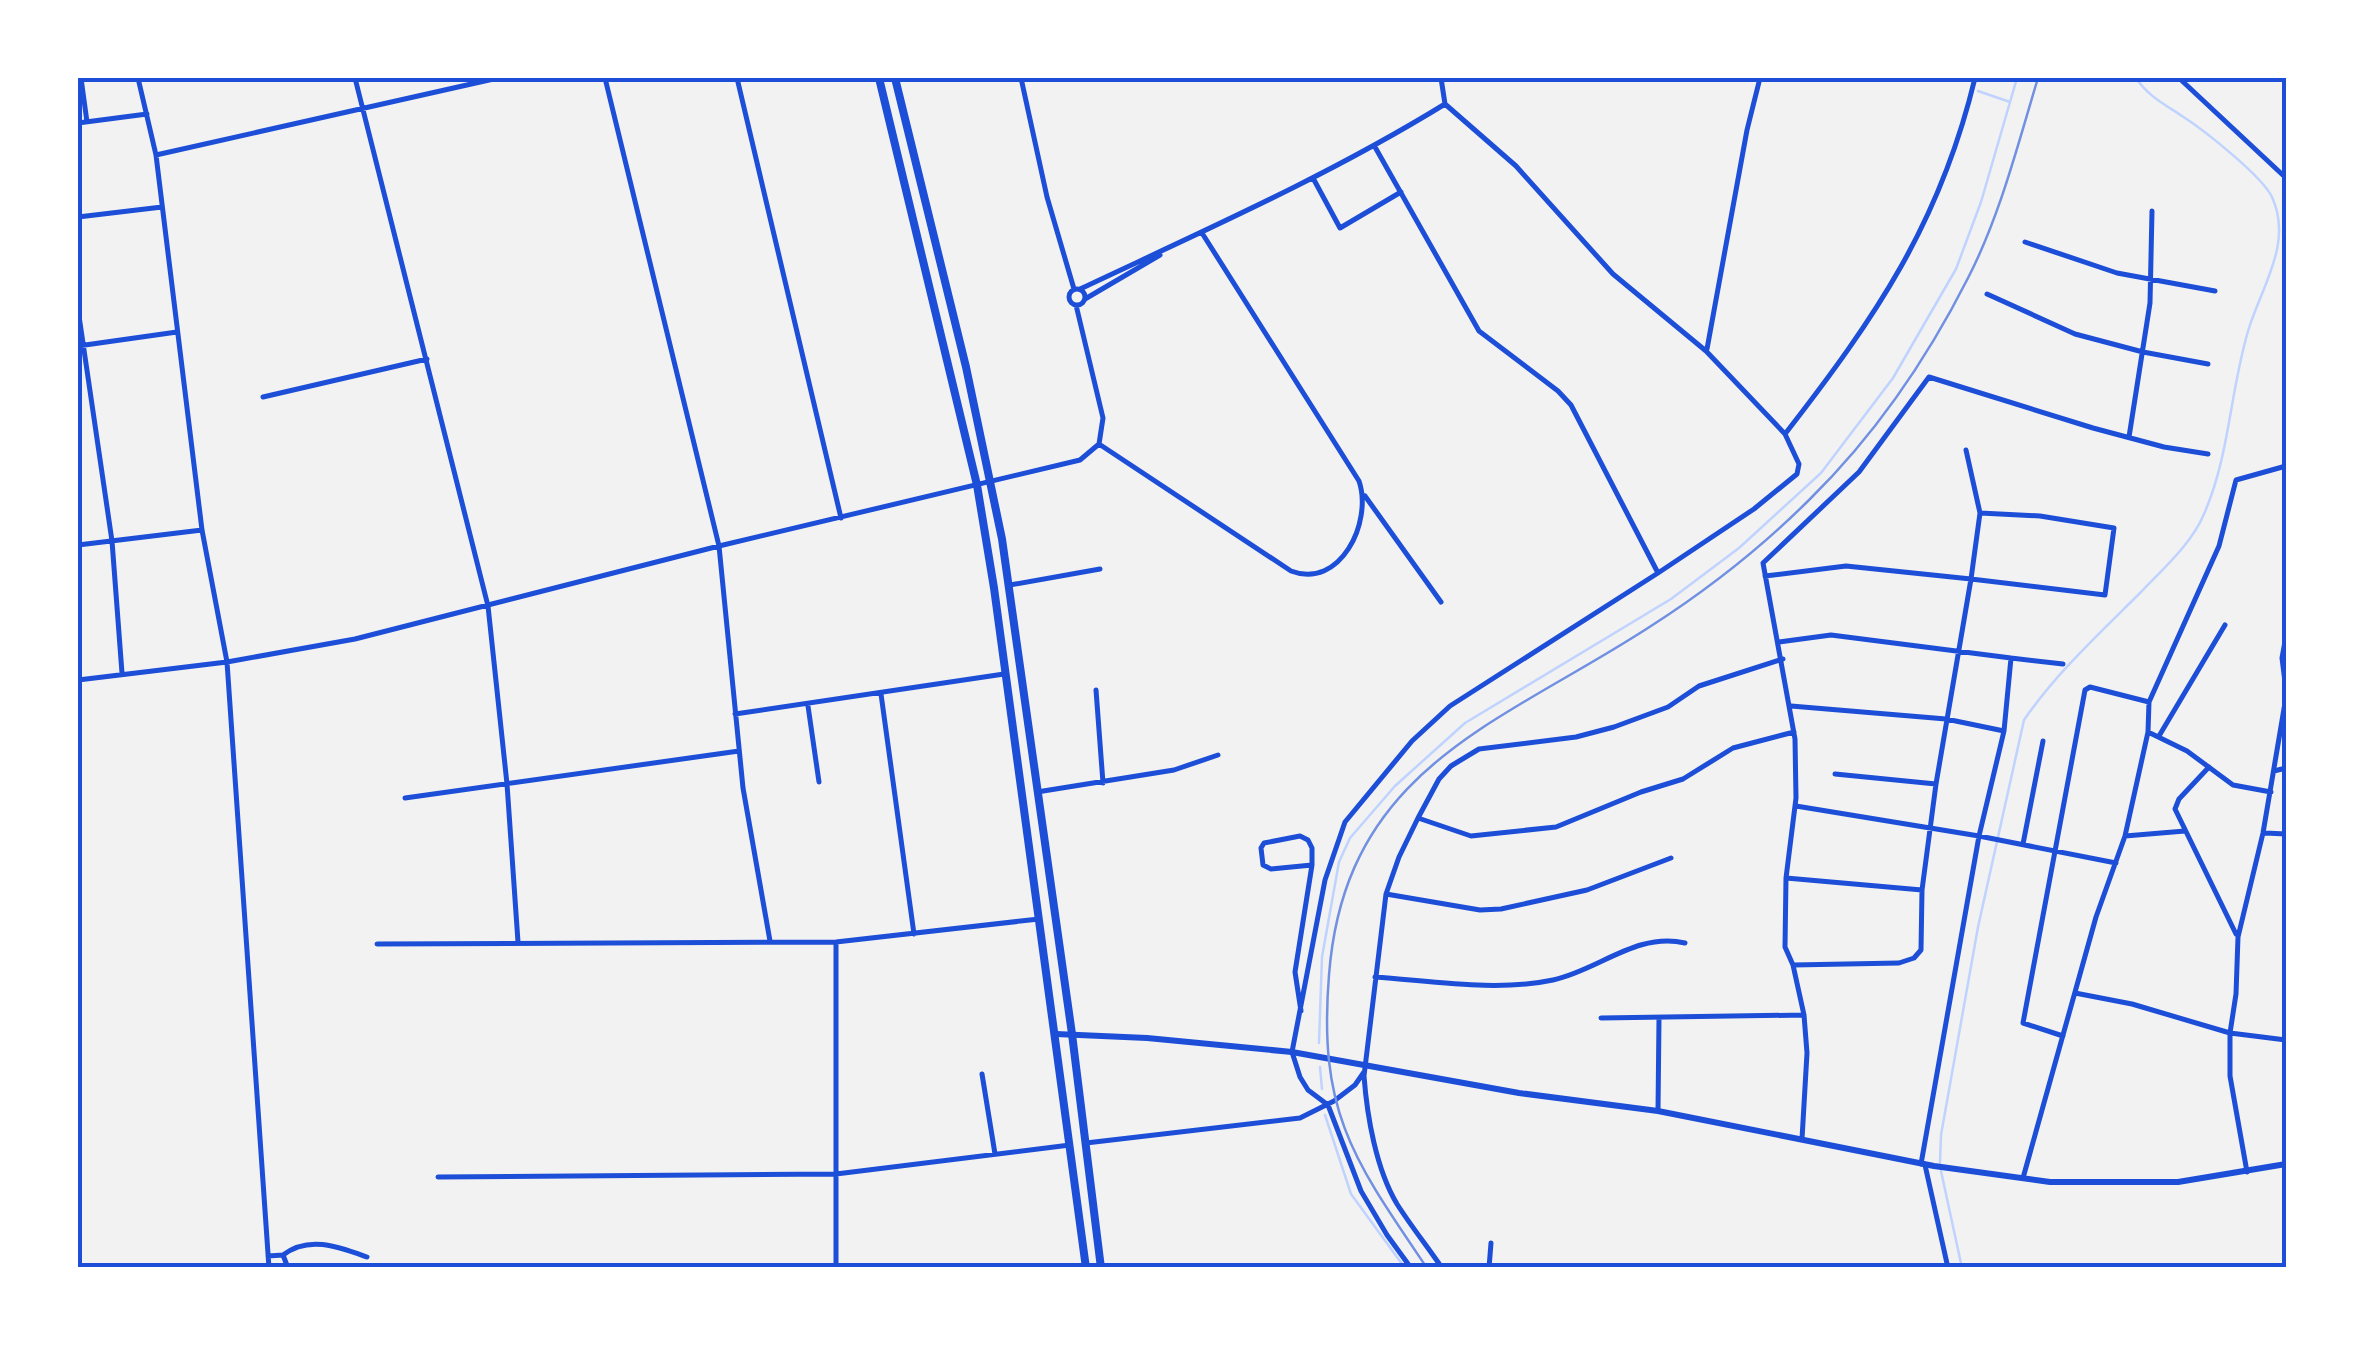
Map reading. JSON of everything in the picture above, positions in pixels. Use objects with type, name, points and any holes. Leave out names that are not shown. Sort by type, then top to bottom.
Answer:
[{"type":"main road","points":[[879,78],[977,486],[1086,1268]]},
{"type":"main road","points":[[895,78],[991,482],[1009,585],[1101,1268]]},
{"type":"main road","points":[[1056,1034],[1292,1052],[1501,1090],[1658,1111],[1923,1164],[2023,1178],[2132,1184],[2216,1178],[2286,1164]]},
{"type":"street","points":[[82,78],[87,122]]},
{"type":"street","points":[[138,78],[156,155],[202,530],[227,662],[269,1268]]},
{"type":"street","points":[[355,78],[488,606],[507,784],[518,942]]},
{"type":"street","points":[[156,155],[474,80],[498,78]]},
{"type":"street","points":[[605,78],[719,546],[749,831],[770,942]]},
{"type":"street","points":[[738,78],[840,518]]},
{"type":"street","points":[[1021,78],[1047,197],[1077,289],[1085,299]]},
{"type":"street","points":[[1411,1268],[1361,1191],[1328,1104],[1308,1090],[1292,1052],[1325,880],[1345,822],[1412,741],[1450,706],[1754,509],[1797,474],[1799,464],[1786,434],[1706,350],[1613,274],[1516,166],[1445,104],[1441,78]]},
{"type":"street","points":[[1706,350],[1760,78]]},
{"type":"street","points":[[1786,434],[1844,359],[1912,250],[1946,175],[1974,78]]},
{"type":"street","points":[[2178,78],[2286,178]]},
{"type":"street","points":[[1076,305],[1162,253],[1375,147],[1445,104]]},
{"type":"street","points":[[78,123],[147,114]]},
{"type":"street","points":[[1375,147],[1479,331],[1571,405],[1658,573]]},
{"type":"street","points":[[1313,178],[1340,228],[1400,192]]},
{"type":"street","points":[[78,217],[162,206]]},
{"type":"street","points":[[2129,438],[2151,280],[2152,211]]},
{"type":"street","points":[[1202,232],[1349,465],[1363,494],[1441,602]]},
{"type":"street","points":[[2025,242],[2117,273],[2214,290]]},
{"type":"street","points":[[78,680],[227,662],[355,638],[1080,460],[1099,444],[1103,418],[1076,305],[1069,299],[1077,289],[1162,253]]},
{"type":"street","points":[[1987,294],[2076,334],[2208,364]]},
{"type":"street","points":[[78,309],[80,346],[112,541],[122,674]]},
{"type":"street","points":[[80,346],[176,332]]},
{"type":"street","points":[[263,396],[427,358]]},
{"type":"street","points":[[1802,1138],[1807,1053],[1804,1015],[1785,947],[1786,878],[1796,806],[1794,732],[1764,563],[1859,472],[1929,377],[2129,438],[2208,454]]},
{"type":"street","points":[[1099,444],[1304,576],[1318,576],[1337,566],[1364,511],[1363,494]]},
{"type":"street","points":[[1793,965],[1899,963],[1914,958],[1920,950],[1930,826],[1980,513],[1966,450]]},
{"type":"street","points":[[2023,1178],[2096,917],[2125,836],[2148,732],[2149,702],[2219,546],[2236,480],[2286,466]]},
{"type":"street","points":[[1765,576],[1846,566],[2100,597],[2106,591],[2115,531],[2111,527],[2040,516],[1980,513]]},
{"type":"street","points":[[78,545],[202,530]]},
{"type":"street","points":[[1009,585],[1100,569]]},
{"type":"street","points":[[2159,736],[2225,625]]},
{"type":"street","points":[[1779,642],[1831,635],[2064,664]]},
{"type":"street","points":[[2248,1173],[2230,1076],[2230,1033],[2238,937],[2263,833],[2286,694],[2282,658],[2286,636]]},
{"type":"street","points":[[1948,1268],[1923,1164],[1979,836],[2004,730],[2011,658]]},
{"type":"street","points":[[1442,1268],[1395,1201],[1384,1174],[1365,1096],[1386,894],[1399,857],[1439,779],[1478,749],[1600,732],[1668,707],[1699,686],[1783,659]]},
{"type":"street","points":[[735,714],[1006,674]]},
{"type":"street","points":[[2063,1036],[2023,1023],[2084,690],[2090,687],[2149,702]]},
{"type":"street","points":[[1096,690],[1103,784]]},
{"type":"street","points":[[881,694],[914,934]]},
{"type":"street","points":[[808,704],[819,782]]},
{"type":"street","points":[[1791,706],[1946,719],[2004,730]]},
{"type":"street","points":[[1418,818],[1471,836],[1556,827],[1641,792],[1683,780],[1733,748],[1794,732]]},
{"type":"street","points":[[2148,732],[2233,785],[2270,792]]},
{"type":"street","points":[[2023,844],[2044,741]]},
{"type":"street","points":[[405,798],[739,751]]},
{"type":"street","points":[[1038,792],[1174,770],[1218,755]]},
{"type":"street","points":[[2209,767],[2175,804],[2238,937]]},
{"type":"street","points":[[2274,771],[2286,768]]},
{"type":"street","points":[[1835,774],[1936,784]]},
{"type":"street","points":[[1796,806],[1930,826],[2116,863]]},
{"type":"street","points":[[2125,836],[2185,831]]},
{"type":"street","points":[[2263,833],[2286,834]]},
{"type":"street","points":[[1302,1014],[1296,972],[1312,865],[1312,848],[1300,836],[1270,840],[1261,848],[1263,865],[1271,869],[1312,865]]},
{"type":"street","points":[[1386,894],[1480,910],[1502,909],[1587,890],[1671,858]]},
{"type":"street","points":[[1786,878],[1922,890]]},
{"type":"street","points":[[377,944],[836,942],[1039,919]]},
{"type":"street","points":[[836,942],[836,1268]]},
{"type":"street","points":[[1375,977],[1490,984],[1554,980],[1642,943],[1686,943]]},
{"type":"street","points":[[2075,993],[2146,1008],[2230,1033],[2286,1040]]},
{"type":"street","points":[[1602,1018],[1804,1015]]},
{"type":"street","points":[[1658,1111],[1659,1018]]},
{"type":"street","points":[[1086,1143],[1300,1118],[1355,1085],[1365,1068]]},
{"type":"street","points":[[982,1074],[995,1154]]},
{"type":"street","points":[[438,1177],[836,1174],[1070,1145]]},
{"type":"street","points":[[1489,1268],[1492,1243]]},
{"type":"street","points":[[268,1256],[283,1255],[306,1244],[331,1245],[367,1256]]},
{"type":"street","points":[[283,1255],[288,1268]]},
{"type":"waterway","points":[[1319,1043],[1322,957],[1339,862],[1350,838],[1395,786],[1465,723],[1671,599],[1739,548],[1821,473],[1893,378],[1956,269],[1981,202],[2017,78]]},
{"type":"waterway","points":[[1940,1163],[1941,1135],[1978,927],[2024,720],[2065,669],[2177,555],[2199,525],[2219,469],[2249,328],[2277,248],[2278,214],[2272,197],[2257,177],[2151,95],[2136,78]]},
{"type":"waterway","points":[[1978,91],[2010,102]]},
{"type":"waterway","points":[[1320,1067],[1322,1089]]},
{"type":"waterway","points":[[1325,1115],[1351,1194],[1405,1268]]},
{"type":"waterway","points":[[1941,1171],[1962,1268]]},
{"type":"railway","points":[[1427,1268],[1361,1164],[1346,1132],[1329,1063],[1329,975],[1341,904],[1365,846],[1398,799],[1440,759],[1487,724],[1651,626],[1713,583],[1792,517],[1856,449],[1917,367],[1968,278],[1999,205],[2038,78]]}]
